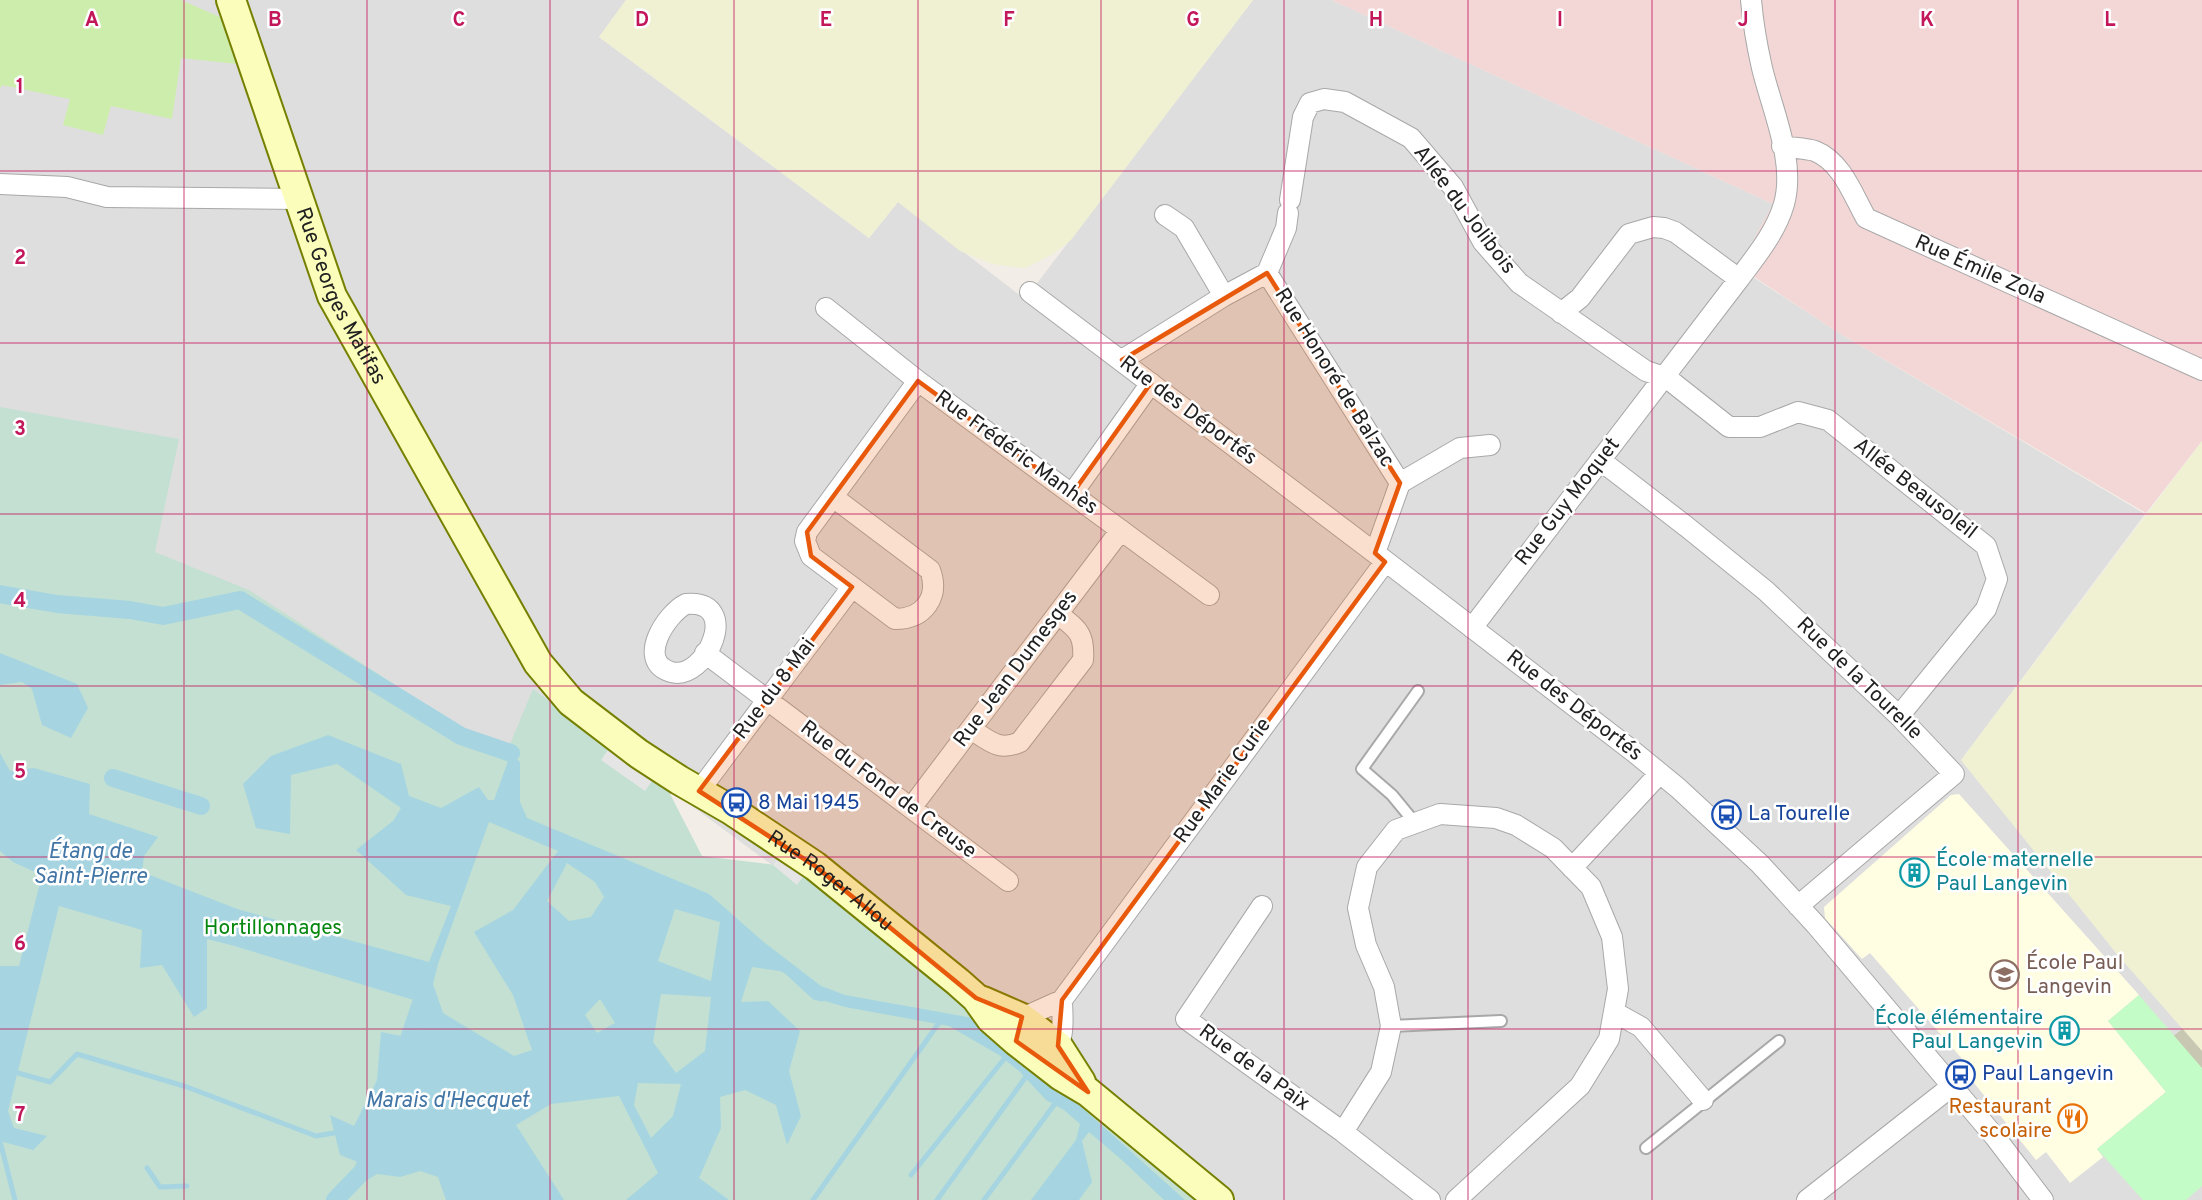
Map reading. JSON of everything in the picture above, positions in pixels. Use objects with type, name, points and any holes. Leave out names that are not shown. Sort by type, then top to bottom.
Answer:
[{"type":"street","points":[[231,0],[299,199]]},
{"type":"street","name":"Rue Guy Moquet","points":[[1472,628],[1739,279],[1774,228],[1784,204],[1786,168],[1762,66],[1751,0]]},
{"type":"street","name":"Allée du Jolibois","points":[[1267,273],[1286,228],[1303,117],[1310,103],[1324,99],[1345,102],[1411,138],[1453,187],[1483,242],[1519,283],[1646,371],[1664,377]]},
{"type":"street","name":"Rue Émile Zola","points":[[1782,146],[1814,151],[1827,158],[1840,170],[1866,218],[2202,370]]},
{"type":"street","name":"Rue Georges Matifas","points":[[0,184],[67,187],[107,197],[299,199],[332,296],[538,663]]},
{"type":"street","points":[[1165,215],[1185,228],[1224,296]]},
{"type":"street","points":[[1562,312],[1580,298],[1629,234],[1653,227],[1675,232],[1739,279]]},
{"type":"street","points":[[1122,360],[1224,296],[1267,273]]},
{"type":"street","name":"Rue Honoré de Balzac","points":[[1267,273],[1401,483]]},
{"type":"street","name":"Rue des Déportés","points":[[1030,292],[1660,773],[1760,864],[1798,906],[1995,1137],[2043,1200]]},
{"type":"street","name":"Rue Frédéric Manhès","points":[[826,308],[918,381],[1209,595]]},
{"type":"street","name":"Allée Beausoleil","points":[[1664,377],[1729,427],[1760,427],[1798,412],[1828,420],[1986,546],[1997,579],[1986,609],[1899,716]]},
{"type":"street","points":[[833,496],[930,570],[934,580],[931,601],[916,616],[895,619],[811,556],[805,541],[807,532],[833,496],[918,381]]},
{"type":"street","points":[[1072,494],[1151,383]]},
{"type":"street","name":"Rue Honoré de Balzac","points":[[1380,557],[1401,483],[1460,448],[1490,445]]},
{"type":"street","name":"Rue de la Tourelle","points":[[1600,460],[1688,527],[1766,591],[1899,716],[1954,774],[1798,906]]},
{"type":"street","name":"Rue Jean Dumesges","points":[[911,808],[1121,530]]},
{"type":"street","name":"Rue Marie Curie","points":[[1062,1000],[1380,557]]},
{"type":"street","name":"Rue du 8 Mai","points":[[699,791],[852,587]]},
{"type":"street","points":[[971,729],[997,745],[1010,747],[1020,742],[1083,660],[1084,644],[1078,630],[1058,614]]},
{"type":"street","name":"Rue du Fond de Creuse","points":[[705,653],[1008,881]]},
{"type":"street","name":"Rue Roger Allou","points":[[538,663],[571,702],[639,754],[732,810],[815,866],[976,998],[991,1019],[1033,1039],[1061,1076],[1088,1092],[1219,1200]]},
{"type":"street","points":[[1572,868],[1660,773]]},
{"type":"street","points":[[1343,1132],[1381,1072],[1391,1026],[1384,987],[1366,945],[1358,908],[1367,867],[1396,830],[1440,814],[1496,818],[1516,825],[1553,848],[1591,888],[1612,937],[1618,989],[1609,1039],[1580,1086],[1456,1200]]},
{"type":"street","name":"Rue de la Paix","points":[[1262,906],[1186,1018],[1343,1132],[1430,1200]]},
{"type":"street","points":[[1033,1039],[1061,1034],[1062,1000]]},
{"type":"street","points":[[1033,1039],[1062,1000]]},
{"type":"street","points":[[1614,1012],[1641,1027],[1703,1100]]},
{"type":"street","points":[[1807,1200],[1952,1086]]},
{"type":"lane","points":[[1415,823],[1392,795],[1362,769],[1418,691]]},
{"type":"lane","points":[[1391,1026],[1501,1022]]},
{"type":"lane","points":[[1646,1148],[1779,1041]]},
{"type":"highlighted area","points":[[1267,273],[1400,483],[1375,553],[1385,562],[1062,1000],[1058,1046],[1088,1092],[1016,1041],[1022,1017],[976,998],[815,866],[699,791],[852,587],[811,556],[807,532],[918,381],[1072,494],[1151,383],[1122,360]]},
{"type":"shaded area","points":[[0,0],[626,0],[599,37],[869,238],[898,202],[1025,299],[1253,0],[1332,0],[1773,204],[1739,268],[1839,333],[2145,514],[1961,760],[2117,954],[2202,1051],[2202,1200],[1161,1200],[776,868],[654,778],[519,753],[456,735],[146,552],[0,413]]},
{"type":"shaded area","points":[[626,0],[1253,0],[1071,240],[1053,254],[1025,268],[992,264],[960,251],[898,202],[869,238],[599,37]]},
{"type":"shaded area","points":[[1332,0],[2202,0],[2202,441],[2146,513],[1839,333],[1739,267],[1773,204]]},
{"type":"shaded area","points":[[2202,441],[2202,1051],[2117,954],[1961,760]]},
{"type":"shaded area","points":[[610,747],[654,778],[645,791],[601,760]]},
{"type":"shaded area","name":"École Paul Langevin","points":[[1959,794],[2139,995],[2108,1021],[2166,1092],[2097,1149],[2103,1157],[2070,1183],[2046,1152],[2036,1160],[1966,1073],[1970,1068],[1870,953],[1862,959],[1825,918],[1824,907],[1951,795]]},
{"type":"shaded area","points":[[780,855],[806,872],[797,885],[773,865]]},
{"type":"shaded area","points":[[2189,1024],[2202,1039],[2202,1097],[2159,1047]]},
{"type":"green space","points":[[0,0],[181,0],[220,17],[237,64],[181,58],[172,119],[111,106],[103,135],[63,125],[70,99],[2,85],[0,89]]},
{"type":"green space","name":"Hortillonnages","points":[[0,407],[179,439],[155,552],[249,590],[460,727],[510,744],[533,689],[668,790],[702,856],[792,867],[1200,1200],[0,1200]]},
{"type":"green space","points":[[2139,995],[2202,1068],[2202,1186],[2186,1200],[2143,1200],[2097,1149],[2166,1092],[2108,1021]]},
{"type":"water","points":[[0,653],[77,684],[88,708],[71,738],[42,725],[32,689],[22,682],[0,685]]},
{"type":"water","points":[[328,735],[401,764],[409,796],[441,808],[479,787],[488,800],[494,800],[511,753],[520,762],[520,802],[527,818],[709,894],[765,943],[821,986],[845,995],[973,1018],[1041,1071],[1185,1200],[1164,1200],[1089,1132],[1082,1141],[1092,1182],[1079,1200],[1031,1200],[1076,1140],[1080,1124],[1064,1110],[1046,1100],[1019,1071],[999,1055],[949,1026],[845,1007],[815,998],[802,982],[780,971],[752,967],[741,1002],[768,1001],[800,1031],[789,1071],[801,1116],[787,1145],[776,1105],[745,1090],[720,1097],[721,1128],[699,1178],[729,1200],[626,1200],[658,1173],[619,1096],[551,1104],[516,1125],[564,1200],[446,1200],[438,1177],[420,1171],[400,1177],[377,1174],[362,1183],[345,1200],[335,1200],[368,1166],[340,1155],[330,1115],[354,1126],[377,1080],[381,1032],[406,1037],[414,1029],[417,1001],[207,939],[207,1008],[194,1017],[162,965],[140,968],[142,930],[59,906],[8,1111],[14,1128],[47,1136],[33,1150],[0,1141],[0,966],[19,966],[42,875],[13,862],[0,851],[0,753],[10,771],[34,768],[90,784],[89,814],[158,837],[144,856],[142,872],[237,909],[429,962],[451,906],[406,895],[356,850],[393,821],[401,808],[337,764],[291,775],[290,834],[256,828],[243,784],[271,756]],"holes":[[[489,822],[558,851],[513,910],[474,932],[513,995],[532,1050],[514,1056],[443,1013],[433,984],[438,964]],[[567,863],[595,882],[604,897],[591,917],[569,921],[547,901]],[[675,909],[720,922],[711,981],[658,961]],[[661,994],[711,997],[705,1051],[676,1073],[653,1042]],[[600,999],[615,1023],[597,1033],[585,1015]],[[638,1083],[681,1084],[673,1116],[651,1138],[634,1105]]]},
{"type":"waterway","points":[[0,594],[57,604],[130,610],[163,616],[240,600],[461,736],[511,753]]},
{"type":"waterway","points":[[113,778],[201,806]]},
{"type":"waterway","points":[[787,972],[814,997],[822,999]]},
{"type":"waterway","points":[[404,1054],[423,997]]},
{"type":"waterway","points":[[813,1200],[941,1020]]},
{"type":"waterway","points":[[18,1073],[50,1082],[77,1054],[187,1087],[316,1136],[334,1133]]},
{"type":"waterway","points":[[911,1175],[1004,1059]]},
{"type":"waterway","points":[[937,1200],[1025,1078]]},
{"type":"waterway","points":[[984,1200],[1054,1105]]},
{"type":"waterway","points":[[0,1141],[15,1200]]},
{"type":"waterway","points":[[335,1200],[363,1171],[373,1142]]},
{"type":"waterway","points":[[147,1168],[160,1187],[187,1186]]},
{"type":"place","name":"8 Mai 1945","points":[[737,803]]},
{"type":"place","name":"La Tourelle","points":[[1727,814]]},
{"type":"place","name":"École maternelle Paul Langevin","points":[[1915,872]]},
{"type":"place","name":"École Paul Langevin","points":[[2005,975]]},
{"type":"place","name":"École élémentaire Paul Langevin","points":[[2064,1030]]},
{"type":"place","name":"Paul Langevin","points":[[1961,1074]]},
{"type":"place","name":"Restaurant scolaire","points":[[2073,1119]]},
{"type":"water label","name":"Étang de Saint-Pierre","points":[[90,864]]},
{"type":"water label","name":"Marais d'Hecquet","points":[[447,1101]]}]
